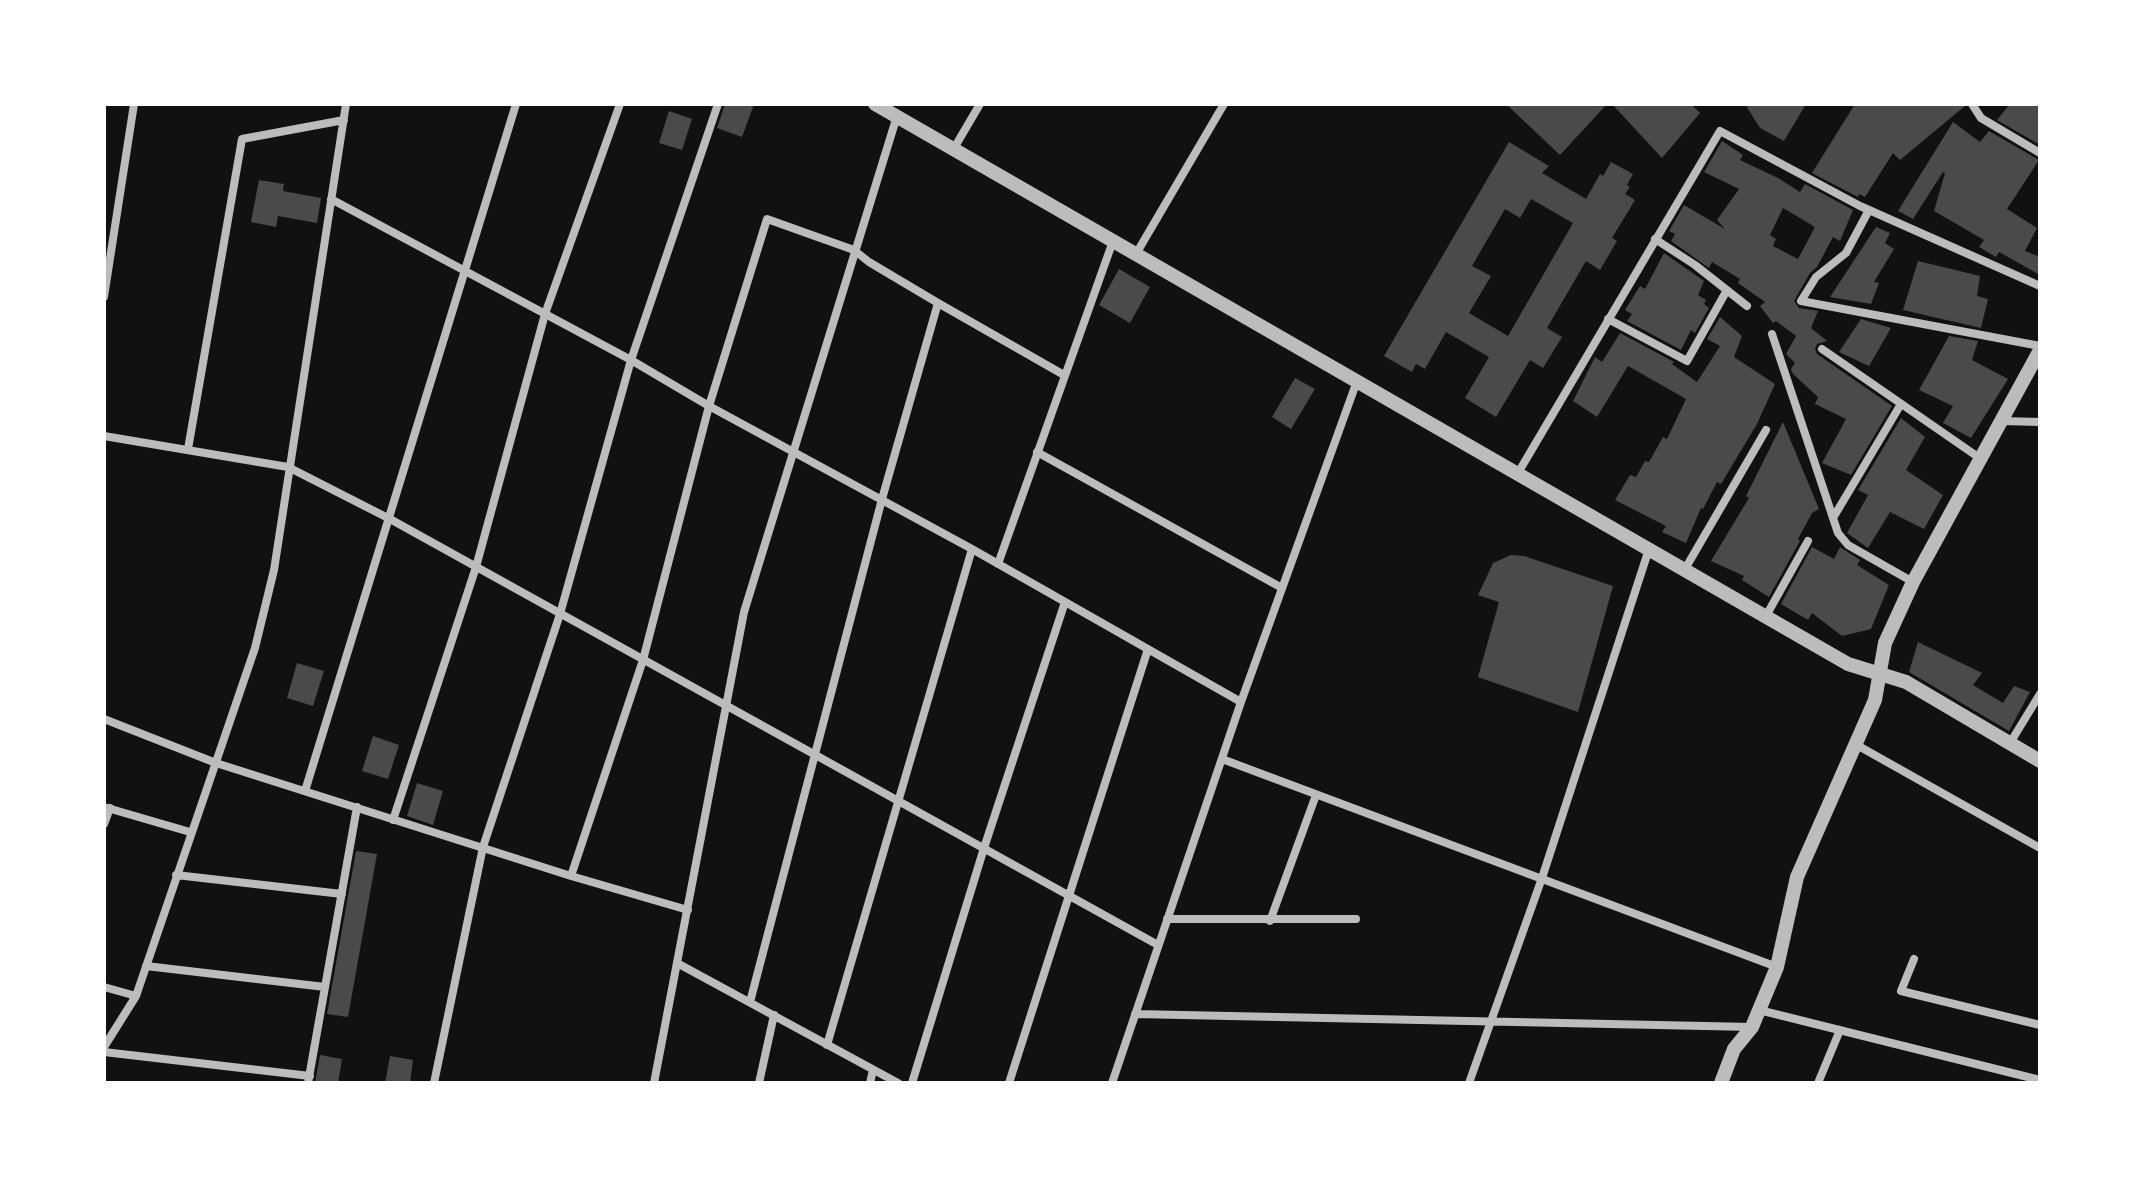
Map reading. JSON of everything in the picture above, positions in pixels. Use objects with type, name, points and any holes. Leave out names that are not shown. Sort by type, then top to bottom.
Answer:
[{"type":"street","points":[[104,297],[134,104]]},
{"type":"street","points":[[346,104],[274,570],[255,648],[136,996],[104,1050],[309,1080],[357,807]]},
{"type":"street","points":[[305,791],[516,104]]},
{"type":"street","points":[[393,820],[476,567],[545,314],[620,104]]},
{"type":"street","points":[[434,1083],[483,847],[560,614],[631,360],[718,104]]},
{"type":"street","points":[[875,104],[1848,664],[1906,682],[2040,761]]},
{"type":"street","points":[[953,150],[980,104]]},
{"type":"street","points":[[1136,254],[1224,104]]},
{"type":"street","points":[[1972,104],[1981,118],[2040,153]]},
{"type":"street","points":[[654,1083],[744,612],[897,116]]},
{"type":"street","points":[[188,449],[242,139],[344,120]]},
{"type":"street","points":[[1518,473],[1720,131],[1869,210],[2040,286]]},
{"type":"street","points":[[331,199],[631,360],[1241,702]]},
{"type":"street","points":[[1721,1083],[1734,1049],[1752,1027],[1777,967],[1797,877],[1875,700],[1885,643],[1913,582],[2040,348],[1801,301],[1816,277],[1846,253],[1869,210]]},
{"type":"street","points":[[571,876],[643,660],[709,406],[767,219],[854,250],[869,262],[1064,375]]},
{"type":"street","points":[[1655,239],[1747,306]]},
{"type":"street","points":[[998,564],[1113,241]]},
{"type":"street","points":[[1608,319],[1687,361],[1727,290]]},
{"type":"street","points":[[750,1002],[882,499],[938,303]]},
{"type":"street","points":[[1772,334],[1838,533],[1848,545],[1913,582]]},
{"type":"street","points":[[1822,349],[1981,459]]},
{"type":"street","points":[[1112,1083],[1241,702],[1357,381]]},
{"type":"street","points":[[1833,518],[1901,404]]},
{"type":"street","points":[[2001,421],[2040,422]]},
{"type":"street","points":[[1685,569],[1766,430]]},
{"type":"street","points":[[104,436],[288,467],[390,519],[1158,945]]},
{"type":"street","points":[[1037,452],[1282,588]]},
{"type":"street","points":[[1766,616],[1808,541]]},
{"type":"street","points":[[827,1045],[972,549]]},
{"type":"street","points":[[1469,1083],[1542,878],[1650,549]]},
{"type":"street","points":[[912,1083],[984,848],[1065,602]]},
{"type":"street","points":[[1009,1083],[1067,894],[1148,649]]},
{"type":"street","points":[[2010,743],[2040,694]]},
{"type":"street","points":[[104,719],[216,763],[688,910]]},
{"type":"street","points":[[1855,744],[2040,848]]},
{"type":"street","points":[[1222,759],[1777,967]]},
{"type":"street","points":[[1270,921],[1316,795]]},
{"type":"street","points":[[104,824],[107,808],[190,832]]},
{"type":"street","points":[[176,875],[342,894]]},
{"type":"street","points":[[1167,919],[1356,919]]},
{"type":"street","points":[[1914,959],[1901,991],[2040,1025]]},
{"type":"street","points":[[677,963],[898,1083]]},
{"type":"street","points":[[146,966],[325,987]]},
{"type":"street","points":[[104,987],[136,996]]},
{"type":"street","points":[[1759,1010],[2040,1080]]},
{"type":"street","points":[[1135,1014],[1752,1027]]},
{"type":"street","points":[[759,1083],[774,1015]]},
{"type":"street","points":[[1818,1083],[1840,1030]]},
{"type":"street","points":[[870,1083],[873,1070]]},
{"type":"building","points":[[725,104],[754,104],[742,137],[717,128]]},
{"type":"building","points":[[1506,104],[1607,104],[1560,155]]},
{"type":"building","points":[[1612,104],[1691,104],[1700,113],[1662,158]]},
{"type":"building","points":[[1745,104],[1806,104],[1784,141],[1760,128]]},
{"type":"building","points":[[1855,104],[1965,106],[1900,160],[1893,153],[1865,197],[1859,194],[1858,197],[1812,173]]},
{"type":"building","points":[[2010,104],[2040,104],[2040,145],[1997,120]]},
{"type":"building","points":[[669,111],[692,119],[682,150],[659,143]]},
{"type":"building","points":[[1953,122],[1980,142],[1989,131],[2039,160],[2007,209],[2037,228],[2025,251],[2040,257],[2040,275],[1999,252],[1996,257],[1979,247],[1984,240],[1934,211],[1943,172],[1913,219],[1898,211]]},
{"type":"building","points":[[1722,141],[1743,155],[1740,160],[1800,192],[1805,184],[1853,210],[1840,241],[1833,237],[1794,301],[1799,308],[1818,311],[1811,328],[1827,341],[1817,344],[1817,354],[1892,406],[1851,475],[1822,463],[1846,419],[1815,404],[1818,397],[1793,374],[1791,369],[1795,363],[1786,354],[1796,336],[1776,321],[1773,323],[1760,306],[1765,302],[1738,283],[1740,279],[1712,262],[1709,268],[1671,241],[1675,234],[1669,231],[1684,205],[1725,229],[1717,220],[1739,189],[1704,172]],"holes":[[[1783,208],[1815,227],[1798,259],[1773,246],[1776,239],[1770,235]]]},
{"type":"building","points":[[1509,142],[1549,166],[1542,173],[1586,199],[1611,162],[1633,174],[1625,194],[1635,200],[1612,238],[1617,241],[1600,270],[1586,261],[1547,328],[1562,337],[1543,368],[1530,360],[1496,417],[1465,398],[1489,357],[1446,332],[1425,369],[1416,364],[1412,372],[1384,356]],"holes":[[[1531,199],[1573,223],[1508,336],[1469,313],[1491,276],[1472,266],[1505,209],[1520,218]]]},
{"type":"building","points":[[259,180],[284,184],[283,191],[321,198],[317,223],[278,216],[276,227],[251,222]]},
{"type":"building","points":[[1876,227],[1890,233],[1885,243],[1894,249],[1874,282],[1879,283],[1871,304],[1830,297]]},
{"type":"building","points":[[1664,253],[1704,281],[1698,295],[1706,300],[1704,304],[1709,308],[1695,333],[1691,330],[1681,350],[1627,321],[1632,314],[1625,310],[1640,286],[1645,289]]},
{"type":"building","points":[[1918,261],[1980,276],[1977,296],[1988,299],[1981,328],[1903,310]]},
{"type":"building","points":[[1119,269],[1150,287],[1130,323],[1099,305]]},
{"type":"building","points":[[1720,317],[1742,336],[1734,357],[1775,384],[1757,424],[1721,484],[1717,482],[1701,508],[1686,543],[1662,532],[1666,526],[1615,500],[1630,475],[1636,477],[1663,437],[1667,439],[1686,399],[1628,366],[1597,417],[1573,401],[1595,357],[1602,362],[1620,333],[1674,362],[1672,364],[1697,382],[1720,346],[1707,339]]},
{"type":"building","points":[[1861,319],[1891,328],[1869,366],[1839,352]]},
{"type":"building","points":[[1949,336],[1978,341],[1972,360],[2008,379],[1971,438],[1943,423],[1953,406],[1919,390]]},
{"type":"building","points":[[1295,378],[1315,389],[1291,429],[1272,417]]},
{"type":"building","points":[[1901,418],[1925,437],[1906,470],[1943,495],[1924,529],[1890,512],[1868,548],[1847,533],[1868,495],[1858,490]]},
{"type":"building","points":[[1783,422],[1819,509],[1812,513],[1769,597],[1742,580],[1744,576],[1711,561],[1749,498],[1746,496]]},
{"type":"building","points":[[1812,547],[1834,559],[1840,547],[1860,560],[1857,565],[1889,585],[1871,629],[1842,636],[1812,613],[1808,620],[1781,604]]},
{"type":"building","points":[[1511,555],[1524,556],[1613,586],[1578,712],[1478,677],[1499,602],[1478,595],[1493,563]]},
{"type":"building","points":[[1918,642],[1982,673],[1973,685],[2003,703],[2014,686],[2030,692],[2009,731],[1909,672]]},
{"type":"building","points":[[297,663],[324,671],[313,706],[287,698]]},
{"type":"building","points":[[373,736],[399,745],[388,779],[362,771]]},
{"type":"building","points":[[417,783],[443,791],[433,825],[407,816]]},
{"type":"building","points":[[356,851],[377,854],[348,1017],[327,1014]]},
{"type":"building","points":[[320,1055],[342,1059],[338,1083],[315,1083]]},
{"type":"building","points":[[390,1056],[413,1060],[410,1083],[385,1083]]}]
